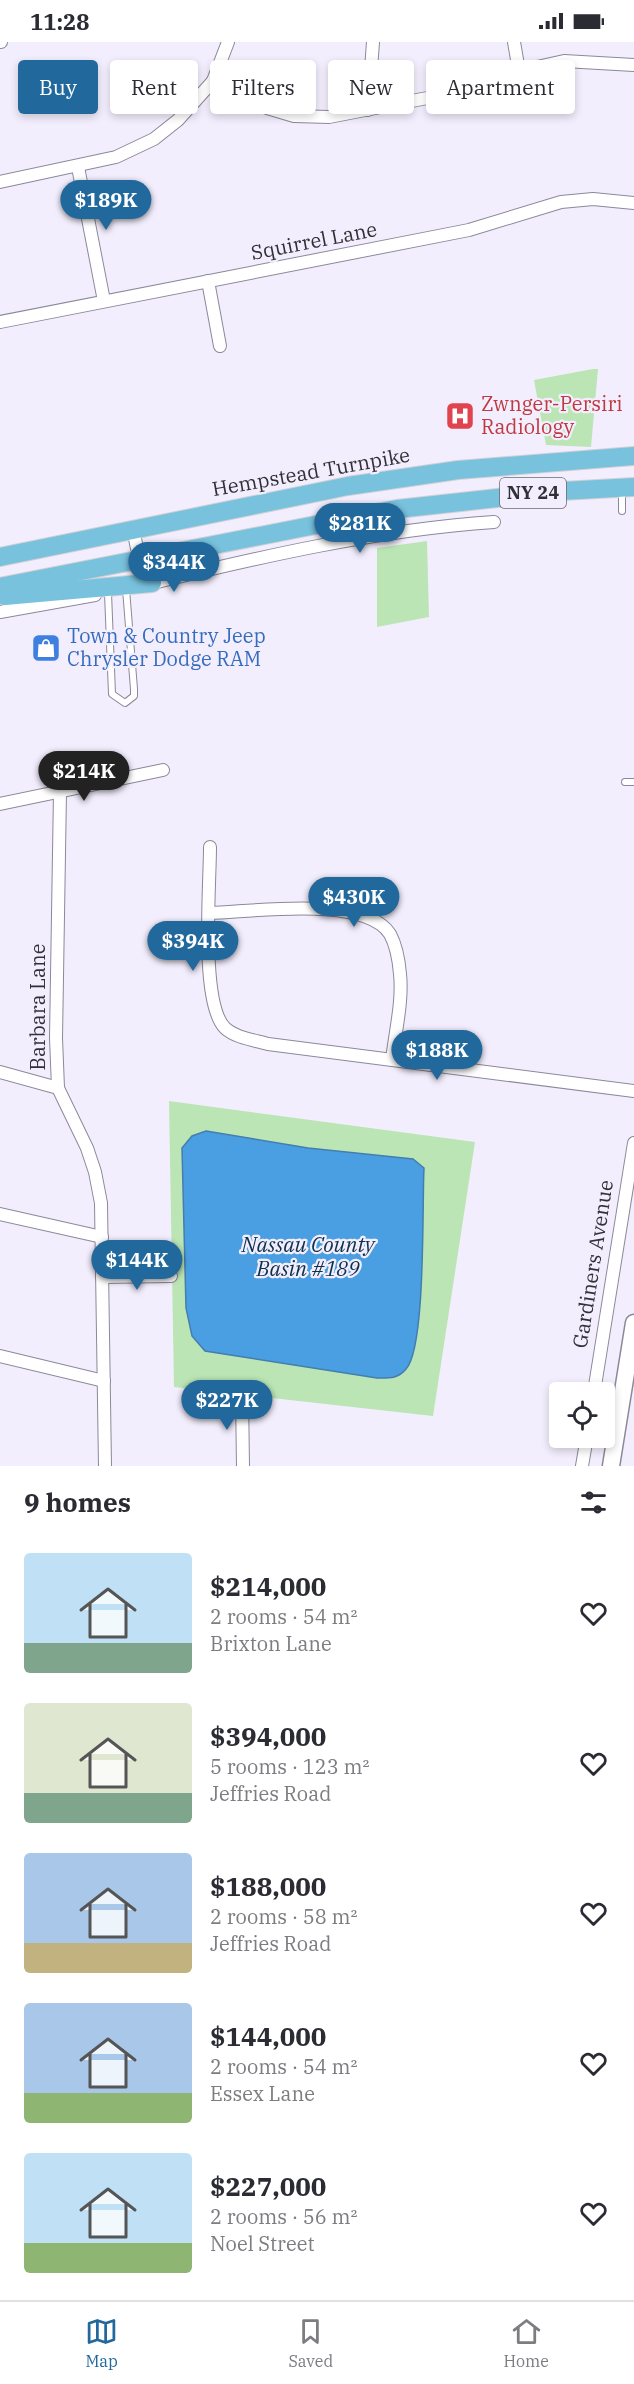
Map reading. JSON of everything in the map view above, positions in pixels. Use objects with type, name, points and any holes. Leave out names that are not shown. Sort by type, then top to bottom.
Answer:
[{"type":"main road","name":"Hempstead Turnpike","points":[[0,557],[348,486],[422,475],[556,461],[634,456]]},
{"type":"main road","name":"NY 24","points":[[0,587],[397,509],[562,490],[628,488]]},
{"type":"main road","points":[[0,596],[152,583]]},
{"type":"main road","points":[[611,1466],[634,1323]]},
{"type":"street","points":[[221,60],[228,42]]},
{"type":"street","points":[[372,60],[373,42]]},
{"type":"street","points":[[514,42],[517,60]]},
{"type":"street","points":[[575,62],[634,65]]},
{"type":"street","points":[[0,182],[116,157],[154,139],[178,120],[210,84]]},
{"type":"street","points":[[287,114],[329,117],[346,114]]},
{"type":"street","points":[[78,167],[104,301]]},
{"type":"street","name":"Squirrel Lane","points":[[0,322],[469,230],[569,200],[594,199],[634,203]]},
{"type":"street","points":[[208,281],[220,346]]},
{"type":"street","points":[[0,612],[126,590],[189,573],[365,538],[494,522]]},
{"type":"street","points":[[133,529],[139,558],[162,573],[189,573]]},
{"type":"street","points":[[0,804],[163,770]]},
{"type":"street","name":"Barbara Lane","points":[[60,792],[56,1038],[58,1088],[95,1172],[101,1203],[105,1466]]},
{"type":"street","points":[[210,848],[208,976],[217,1015],[232,1034],[268,1044],[634,1091]]},
{"type":"street","points":[[210,913],[337,908],[358,913],[377,922],[389,933],[400,975],[392,1060]]},
{"type":"street","points":[[0,1072],[58,1088]]},
{"type":"street","name":"Gardiners Avenue","points":[[596,1382],[634,1143]]},
{"type":"street","points":[[0,1214],[102,1237]]},
{"type":"street","points":[[102,1277],[171,1276]]},
{"type":"street","points":[[0,1356],[104,1381]]},
{"type":"street","points":[[242,1396],[243,1466]]},
{"type":"street","points":[[582,1466],[585,1448]]},
{"type":"lane","points":[[622,511],[628,488]]},
{"type":"lane","points":[[139,558],[152,583]]},
{"type":"lane","points":[[108,593],[112,694],[125,703],[134,696],[126,590]]},
{"type":"lane","points":[[625,782],[634,782]]},
{"type":"green space","points":[[598,369],[591,447],[546,445],[534,380]]},
{"type":"green space","points":[[427,541],[429,617],[377,627],[377,548]]},
{"type":"green space","name":"Nassau County Basin #189","points":[[169,1101],[475,1142],[433,1416],[174,1387]]},
{"type":"water","name":"Nassau County Basin #189","points":[[206,1131],[308,1148],[413,1159],[424,1168],[423,1242],[417,1334],[412,1356],[406,1369],[400,1375],[377,1378],[205,1351],[192,1336],[186,1308],[182,1148],[192,1136]]},
{"type":"place","name":"Zwnger-Persiri Radiology","points":[[460,416]]},
{"type":"place","name":"Town & Country Jeep Chrysler Dodge RAM","points":[[46,648]]}]
